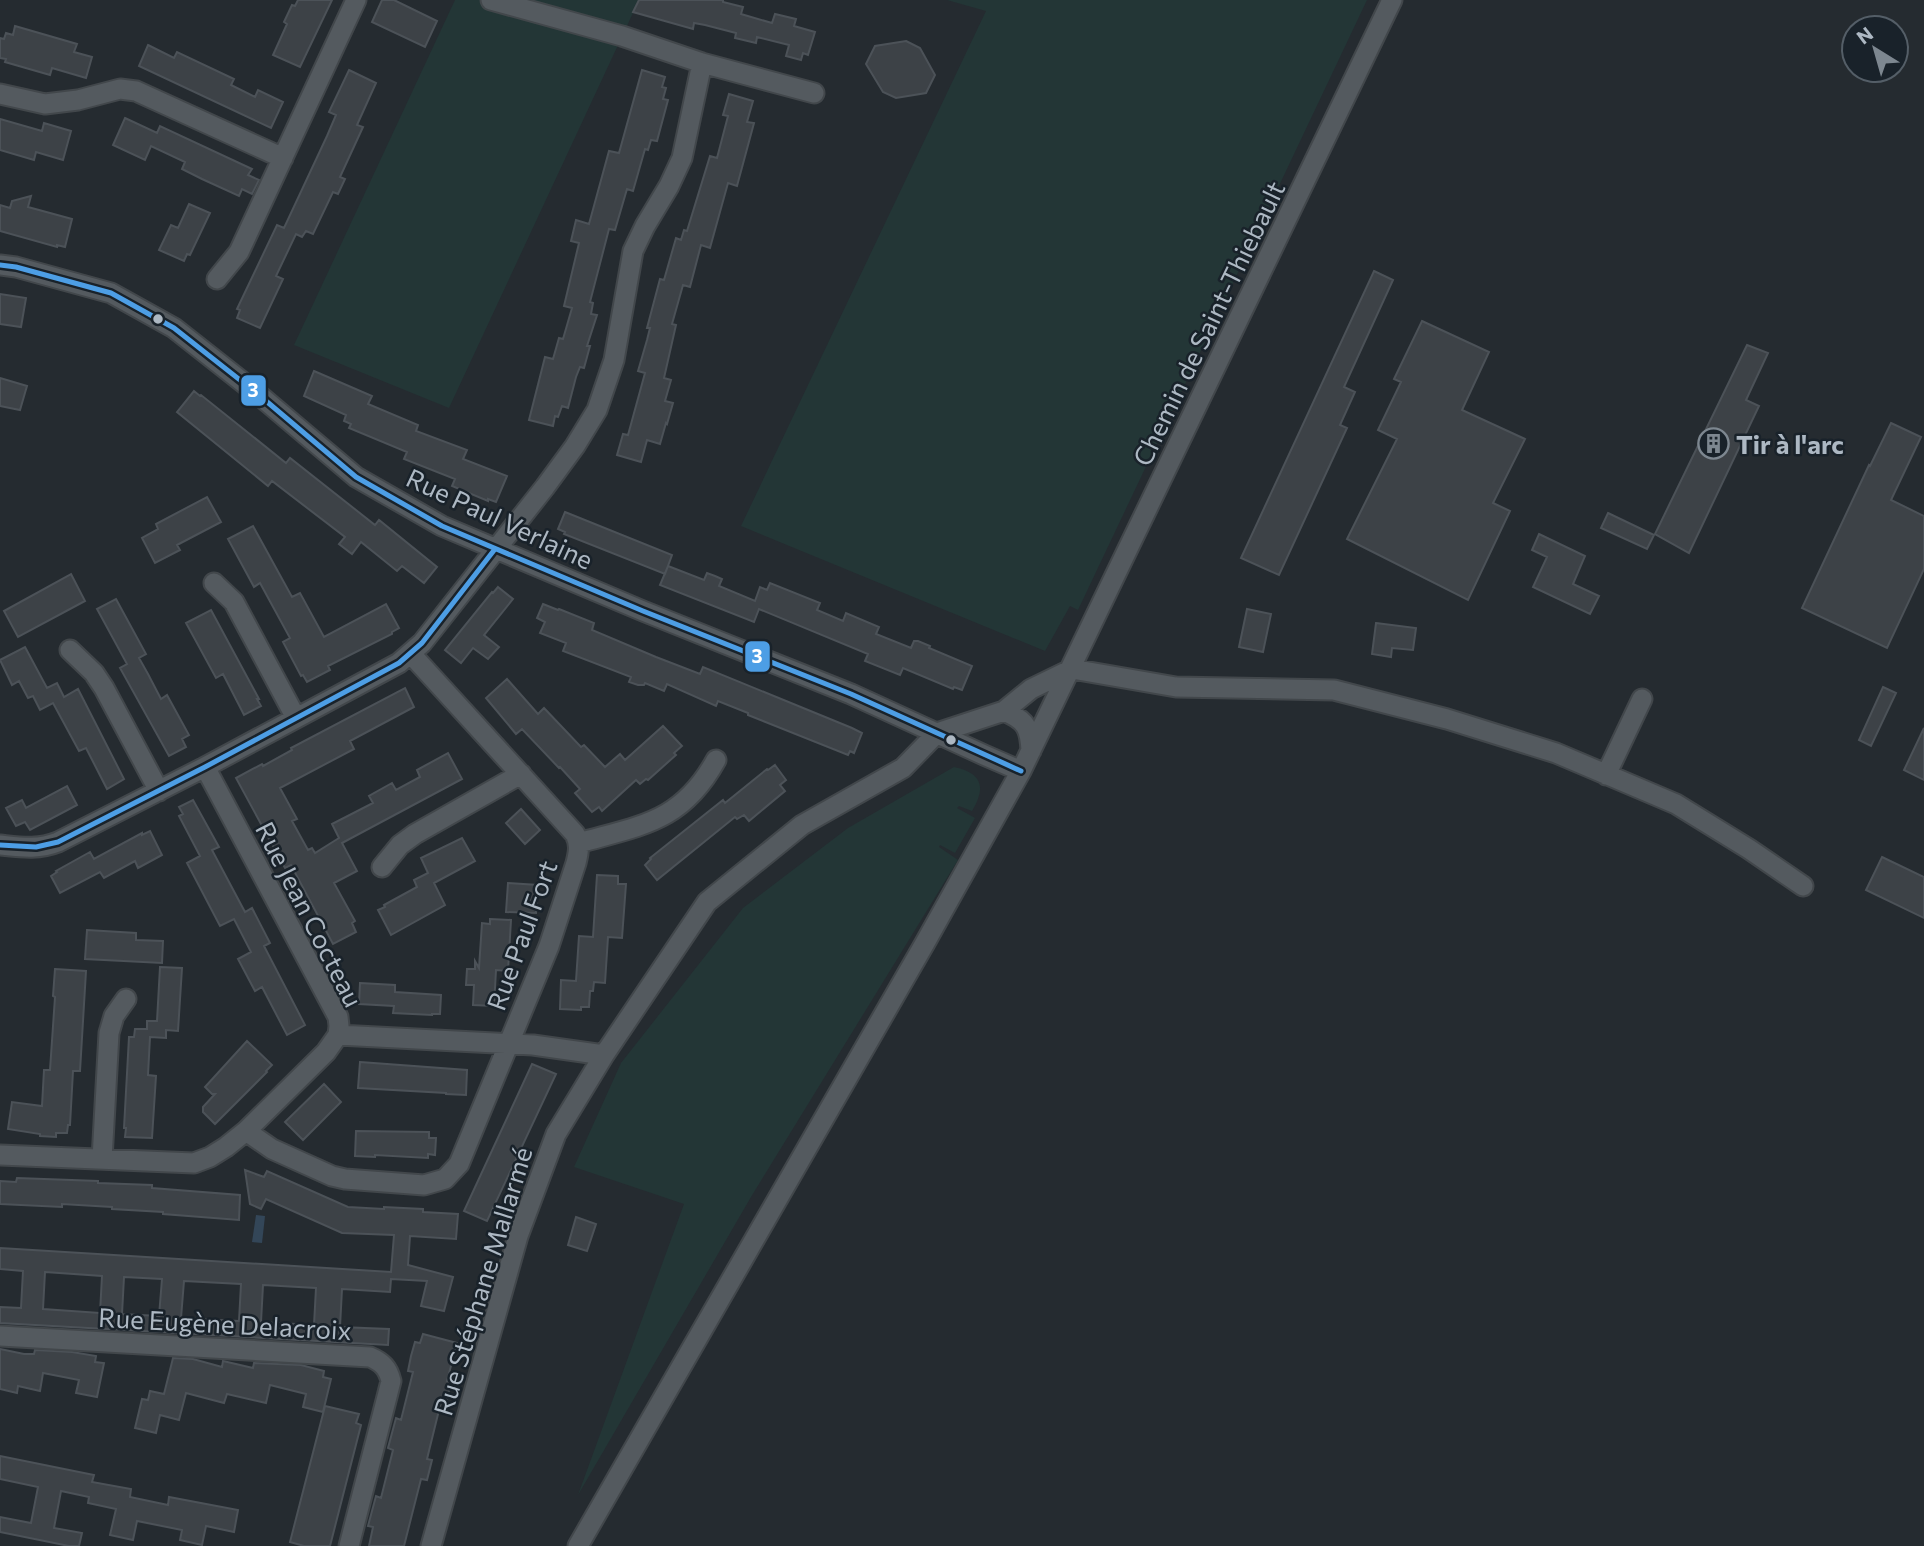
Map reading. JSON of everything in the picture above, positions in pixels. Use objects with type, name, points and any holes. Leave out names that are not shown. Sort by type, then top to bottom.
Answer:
[{"type":"street","points":[[217,279],[239,252],[356,0]]},
{"type":"street","points":[[491,0],[622,36],[702,63],[814,93]]},
{"type":"street","name":"Chemin de Saint-Thiebault","points":[[578,1546],[1021,771],[1392,0]]},
{"type":"street","points":[[0,845],[45,847],[205,767],[399,663],[411,654],[545,487],[597,410],[614,360],[633,251],[682,158],[702,63]]},
{"type":"street","points":[[0,94],[45,104],[78,100],[120,89],[136,91],[283,158]]},
{"type":"street","name":"Rue Paul Verlaine","points":[[0,265],[111,293],[174,328],[356,477],[442,526],[850,694],[1021,771]]},
{"type":"street","points":[[214,583],[234,602],[296,718]]},
{"type":"street","points":[[70,650],[94,673],[104,688],[159,791]]},
{"type":"street","name":"Rue Paul Fort","points":[[246,1131],[272,1149],[332,1176],[365,1182],[424,1185],[445,1179],[459,1164],[549,946],[579,852],[575,834],[411,654]]},
{"type":"street","points":[[1072,669],[1176,687],[1334,690],[1447,719],[1556,754],[1676,804],[1803,886]]},
{"type":"street","name":"Rue Stéphane Mallarmé","points":[[431,1546],[518,1236],[556,1134],[604,1055],[707,902],[802,825],[903,768],[937,733],[1004,711],[1031,689],[1072,669]]},
{"type":"street","points":[[1606,775],[1642,699]]},
{"type":"street","points":[[1004,711],[1023,723],[1031,734],[1031,751]]},
{"type":"street","name":"Rue Paul Fort","points":[[579,843],[665,816],[697,790],[716,760]]},
{"type":"street","name":"Rue Jean Cocteau","points":[[205,767],[338,1017],[338,1035],[534,1045],[604,1055]]},
{"type":"street","points":[[382,867],[400,845],[415,834],[521,774]]},
{"type":"street","points":[[103,1159],[108,1033],[114,1016],[126,999]]},
{"type":"street","points":[[0,1155],[194,1163],[210,1157],[246,1131],[326,1052],[338,1035]]},
{"type":"street","name":"Rue Eugène Delacroix","points":[[0,1336],[370,1357],[379,1361],[389,1373],[391,1381],[349,1546]]},
{"type":"shaded area","points":[[455,0],[639,0],[449,408],[294,345]]},
{"type":"shaded area","points":[[947,0],[1367,0],[1078,610],[1070,606],[1045,651],[741,526],[986,11]]},
{"type":"shaded area","points":[[954,767],[976,777],[980,789],[972,811],[959,806],[957,808],[975,818],[955,853],[940,845],[939,847],[958,860],[751,1197],[578,1495],[684,1204],[574,1167],[621,1063],[743,908],[848,828]]},
{"type":"water","points":[[256,1215],[265,1216],[262,1243],[252,1242]]},
{"type":"building","points":[[298,0],[332,0],[300,67],[273,55],[287,24],[284,22],[292,5],[295,6]]},
{"type":"building","points":[[382,0],[394,0],[437,21],[425,47],[372,22]]},
{"type":"building","points":[[639,0],[723,0],[743,7],[741,14],[772,23],[775,14],[796,19],[794,26],[815,32],[808,55],[803,53],[801,60],[786,56],[789,45],[757,37],[756,43],[735,38],[736,33],[705,25],[694,23],[693,29],[633,12]]},
{"type":"building","points":[[15,26],[77,44],[74,52],[92,57],[86,78],[52,68],[50,75],[5,62],[6,59],[0,58],[0,38],[4,39],[6,33],[13,35]]},
{"type":"building","points":[[906,41],[920,48],[935,75],[926,93],[896,98],[883,92],[866,64],[875,46]]},
{"type":"building","points":[[148,45],[174,58],[177,52],[234,79],[231,85],[255,97],[258,90],[283,102],[271,128],[139,66]]},
{"type":"building","points":[[349,70],[376,83],[357,125],[363,127],[340,177],[345,179],[338,194],[333,192],[313,234],[306,231],[302,237],[296,234],[276,276],[283,279],[260,328],[237,318],[240,310],[237,309],[277,225],[284,228],[336,115],[329,112]]},
{"type":"building","points":[[642,70],[665,77],[663,99],[668,100],[657,141],[651,140],[648,150],[645,149],[633,191],[627,189],[615,230],[609,229],[590,302],[593,303],[591,314],[597,315],[587,346],[590,346],[584,368],[580,367],[576,377],[568,408],[562,406],[558,417],[555,416],[553,426],[529,420],[545,357],[553,359],[559,338],[563,339],[572,308],[564,306],[579,243],[571,241],[576,220],[589,224],[609,151],[619,153]]},
{"type":"building","points":[[729,94],[753,101],[747,122],[754,123],[737,186],[728,183],[710,248],[701,245],[690,287],[683,285],[672,324],[676,325],[664,378],[671,380],[665,401],[673,403],[660,444],[647,440],[641,462],[617,455],[623,434],[628,435],[645,373],[638,371],[650,328],[647,328],[660,279],[664,280],[676,238],[681,240],[684,230],[687,231],[710,156],[717,158],[728,116],[723,115]]},
{"type":"building","points":[[125,118],[157,133],[160,126],[252,169],[248,175],[259,180],[252,194],[242,189],[239,196],[202,179],[182,169],[185,162],[151,146],[145,160],[113,145]]},
{"type":"building","points":[[0,119],[42,131],[44,123],[71,131],[63,160],[36,152],[34,160],[0,150]]},
{"type":"building","points":[[31,196],[28,207],[72,219],[65,247],[0,231],[0,205],[10,208],[12,201]]},
{"type":"building","points":[[189,204],[210,213],[190,255],[187,254],[184,261],[159,250],[171,225],[178,228]]},
{"type":"building","points":[[1374,271],[1393,280],[1344,387],[1355,392],[1340,425],[1347,428],[1279,575],[1241,558]]},
{"type":"building","points":[[0,294],[26,298],[21,327],[0,324]]},
{"type":"building","points":[[1422,321],[1489,352],[1462,410],[1525,439],[1493,503],[1510,511],[1468,600],[1347,539],[1397,439],[1378,430],[1401,382],[1394,379]]},
{"type":"building","name":"Tir à l'arc","points":[[1747,345],[1768,353],[1746,400],[1759,406],[1689,553],[1655,534]]},
{"type":"building","points":[[314,371],[372,396],[368,404],[418,425],[416,431],[467,450],[463,459],[507,476],[496,502],[452,486],[455,479],[404,459],[407,452],[349,428],[351,424],[344,421],[346,415],[304,396]]},
{"type":"building","points":[[0,378],[27,386],[20,410],[0,406]]},
{"type":"building","points":[[194,391],[286,463],[290,458],[375,525],[379,520],[437,567],[424,583],[402,566],[397,571],[361,542],[352,554],[339,544],[345,537],[272,481],[268,486],[177,412]]},
{"type":"building","points":[[1891,423],[1921,437],[1891,500],[1924,516],[1924,569],[1887,648],[1802,608]]},
{"type":"building","points":[[207,497],[221,522],[177,545],[180,550],[155,563],[142,538],[158,529],[156,524]]},
{"type":"building","points":[[565,512],[672,555],[665,574],[564,534],[565,532],[558,529]]},
{"type":"building","points":[[1608,513],[1654,535],[1647,549],[1601,528]]},
{"type":"building","points":[[253,526],[292,597],[300,593],[324,637],[386,604],[399,628],[328,666],[330,670],[307,682],[283,642],[290,638],[260,583],[254,587],[228,539]]},
{"type":"building","points":[[1539,534],[1585,556],[1573,584],[1599,596],[1590,614],[1533,587],[1547,557],[1532,550]]},
{"type":"building","points":[[668,566],[704,580],[707,573],[715,576],[722,579],[719,586],[755,601],[760,587],[767,590],[770,583],[820,603],[817,610],[843,621],[846,613],[879,627],[876,634],[911,648],[914,641],[918,641],[972,666],[962,690],[953,689],[903,668],[900,675],[865,661],[868,654],[759,609],[754,622],[660,585]]},
{"type":"building","points":[[71,574],[85,601],[18,637],[4,611]]},
{"type":"building","points":[[498,587],[513,599],[484,635],[499,647],[488,659],[473,648],[461,663],[445,650]]},
{"type":"building","points":[[116,599],[146,654],[139,658],[161,699],[167,695],[189,735],[182,739],[186,747],[169,756],[120,668],[127,664],[97,609]]},
{"type":"building","points":[[543,604],[594,623],[592,630],[656,657],[700,674],[703,667],[852,728],[862,733],[854,753],[850,751],[848,755],[718,701],[716,706],[667,684],[664,691],[645,683],[638,685],[629,682],[631,677],[563,651],[566,643],[540,633],[545,622],[537,618]]},
{"type":"building","points":[[1247,609],[1271,614],[1263,652],[1239,647]]},
{"type":"building","points":[[211,610],[259,699],[261,706],[244,715],[223,674],[216,678],[186,623]]},
{"type":"building","points":[[1376,623],[1416,628],[1413,650],[1392,648],[1391,657],[1372,654]]},
{"type":"building","points":[[25,647],[47,688],[57,683],[64,697],[78,689],[124,779],[107,789],[86,748],[79,751],[53,703],[40,710],[33,696],[28,698],[19,681],[12,685],[0,660]]},
{"type":"building","points":[[507,679],[538,714],[544,708],[581,747],[584,745],[605,767],[620,754],[625,760],[663,726],[682,746],[674,753],[676,755],[648,780],[640,784],[636,780],[602,811],[599,807],[592,812],[575,793],[580,789],[560,767],[522,729],[516,734],[486,698]]},
{"type":"building","points":[[1883,687],[1896,693],[1871,746],[1859,740]]},
{"type":"building","points":[[405,688],[414,707],[350,741],[354,749],[280,788],[297,819],[292,821],[308,850],[312,848],[315,853],[339,838],[332,824],[373,803],[369,796],[392,783],[396,790],[420,777],[417,770],[448,753],[462,779],[342,843],[357,871],[334,883],[355,921],[352,923],[356,932],[333,944],[291,865],[285,868],[236,778]]},
{"type":"building","points":[[1924,728],[1924,780],[1904,770]]},
{"type":"building","points":[[775,765],[786,780],[780,785],[785,791],[749,821],[744,815],[737,819],[735,817],[657,880],[645,865],[650,858],[723,800],[725,803]]},
{"type":"building","points":[[67,786],[77,805],[30,830],[25,822],[16,826],[6,808],[22,800],[26,808]]},
{"type":"building","points":[[193,800],[219,847],[212,850],[245,912],[252,908],[270,943],[264,946],[305,1025],[287,1035],[262,987],[255,991],[238,959],[251,952],[234,919],[220,926],[187,863],[200,856],[179,816],[183,814],[179,807]]},
{"type":"building","points":[[521,809],[540,830],[525,844],[506,823]]},
{"type":"building","points":[[150,831],[162,855],[138,868],[135,861],[104,878],[100,872],[60,893],[51,876],[56,871],[90,852],[94,859]]},
{"type":"building","points":[[462,838],[475,861],[434,883],[445,905],[391,935],[378,910],[417,887],[414,880],[428,873],[421,858]]},
{"type":"building","points":[[1882,857],[1924,877],[1924,918],[1866,890]]},
{"type":"building","points":[[597,875],[618,876],[618,884],[626,884],[622,938],[608,937],[605,983],[594,982],[593,991],[590,991],[589,1007],[581,1007],[581,1010],[560,1009],[561,980],[576,981],[579,936],[593,937]]},
{"type":"building","points":[[508,883],[538,885],[536,913],[506,912]]},
{"type":"building","points":[[490,919],[511,920],[508,971],[496,970],[494,1006],[473,1005],[474,985],[466,985],[467,969],[475,969],[475,961],[479,968],[482,923],[490,924]]},
{"type":"building","points":[[87,930],[136,933],[136,940],[163,941],[162,963],[85,959]]},
{"type":"building","points":[[160,967],[182,968],[178,1031],[166,1030],[166,1038],[150,1037],[148,1075],[156,1076],[152,1138],[125,1137],[129,1037],[134,1037],[135,1029],[147,1029],[147,1021],[157,1021]]},
{"type":"building","points":[[55,969],[86,971],[80,1071],[73,1071],[70,1125],[67,1133],[56,1133],[56,1137],[8,1129],[12,1102],[42,1106],[44,1070],[50,1070]]},
{"type":"building","points":[[360,983],[395,985],[395,992],[441,995],[440,1014],[393,1013],[394,1006],[359,1004]]},
{"type":"building","points":[[247,1041],[272,1065],[215,1124],[203,1112],[203,1107],[215,1094],[205,1087]]},
{"type":"building","points":[[360,1062],[467,1070],[466,1095],[358,1088]]},
{"type":"building","points":[[532,1064],[556,1074],[487,1221],[464,1211]]},
{"type":"building","points":[[324,1084],[341,1102],[303,1140],[285,1122]]},
{"type":"building","points":[[356,1131],[429,1132],[429,1138],[436,1138],[435,1155],[428,1154],[428,1158],[355,1156]]},
{"type":"building","points":[[245,1170],[264,1177],[267,1171],[348,1207],[423,1209],[423,1212],[458,1214],[456,1239],[410,1236],[408,1265],[453,1277],[444,1311],[421,1306],[427,1281],[391,1279],[390,1292],[342,1289],[340,1327],[389,1329],[388,1345],[0,1323],[0,1307],[21,1308],[23,1271],[0,1269],[0,1248],[391,1272],[394,1235],[342,1233],[266,1199],[261,1209],[250,1204]],"holes":[[[45,1272],[102,1276],[100,1313],[43,1309]],[[124,1277],[162,1279],[159,1316],[122,1314]],[[184,1281],[241,1284],[239,1321],[181,1318]],[[263,1285],[316,1288],[314,1325],[261,1322]]]},
{"type":"building","points":[[17,1178],[152,1185],[152,1188],[240,1195],[239,1220],[112,1207],[0,1204],[0,1181],[16,1182]]},
{"type":"building","points":[[576,1217],[596,1224],[587,1251],[568,1245]]},
{"type":"building","points":[[423,1334],[457,1343],[447,1381],[451,1382],[446,1403],[441,1402],[427,1459],[432,1460],[427,1480],[421,1479],[404,1546],[369,1546],[373,1527],[368,1526],[376,1496],[381,1498],[393,1450],[388,1448],[396,1418],[401,1420],[413,1372],[408,1371],[411,1356],[415,1342],[420,1343]]},
{"type":"building","points":[[0,1349],[24,1354],[34,1354],[35,1350],[96,1356],[95,1362],[104,1363],[97,1397],[76,1393],[79,1380],[43,1373],[40,1391],[18,1386],[17,1393],[0,1389]]},
{"type":"building","points":[[173,1358],[193,1359],[222,1367],[223,1361],[253,1368],[254,1363],[301,1365],[324,1371],[323,1377],[331,1379],[323,1412],[303,1407],[306,1394],[270,1385],[266,1403],[227,1394],[224,1403],[186,1393],[179,1420],[160,1415],[156,1433],[135,1428],[142,1399],[148,1400],[150,1391],[164,1394]]},
{"type":"building","points":[[325,1406],[359,1414],[356,1423],[361,1425],[330,1546],[304,1546],[290,1542]]},
{"type":"building","points":[[0,1456],[94,1475],[92,1482],[131,1489],[130,1497],[168,1505],[169,1497],[238,1510],[234,1532],[206,1526],[202,1545],[180,1540],[182,1530],[137,1521],[133,1540],[110,1535],[116,1509],[88,1503],[89,1497],[61,1491],[54,1528],[82,1533],[79,1546],[0,1532],[0,1517],[31,1523],[38,1487],[0,1479]]},
{"type":"transit line","name":"3","points":[[0,265],[111,293],[174,328],[356,477],[442,526],[643,611],[851,694],[1021,771]]},
{"type":"transit line","name":"3","points":[[0,845],[36,847],[58,842],[399,663],[422,643],[495,549]]},
{"type":"place","name":"Tir à l'arc","points":[[1713,443]]}]
